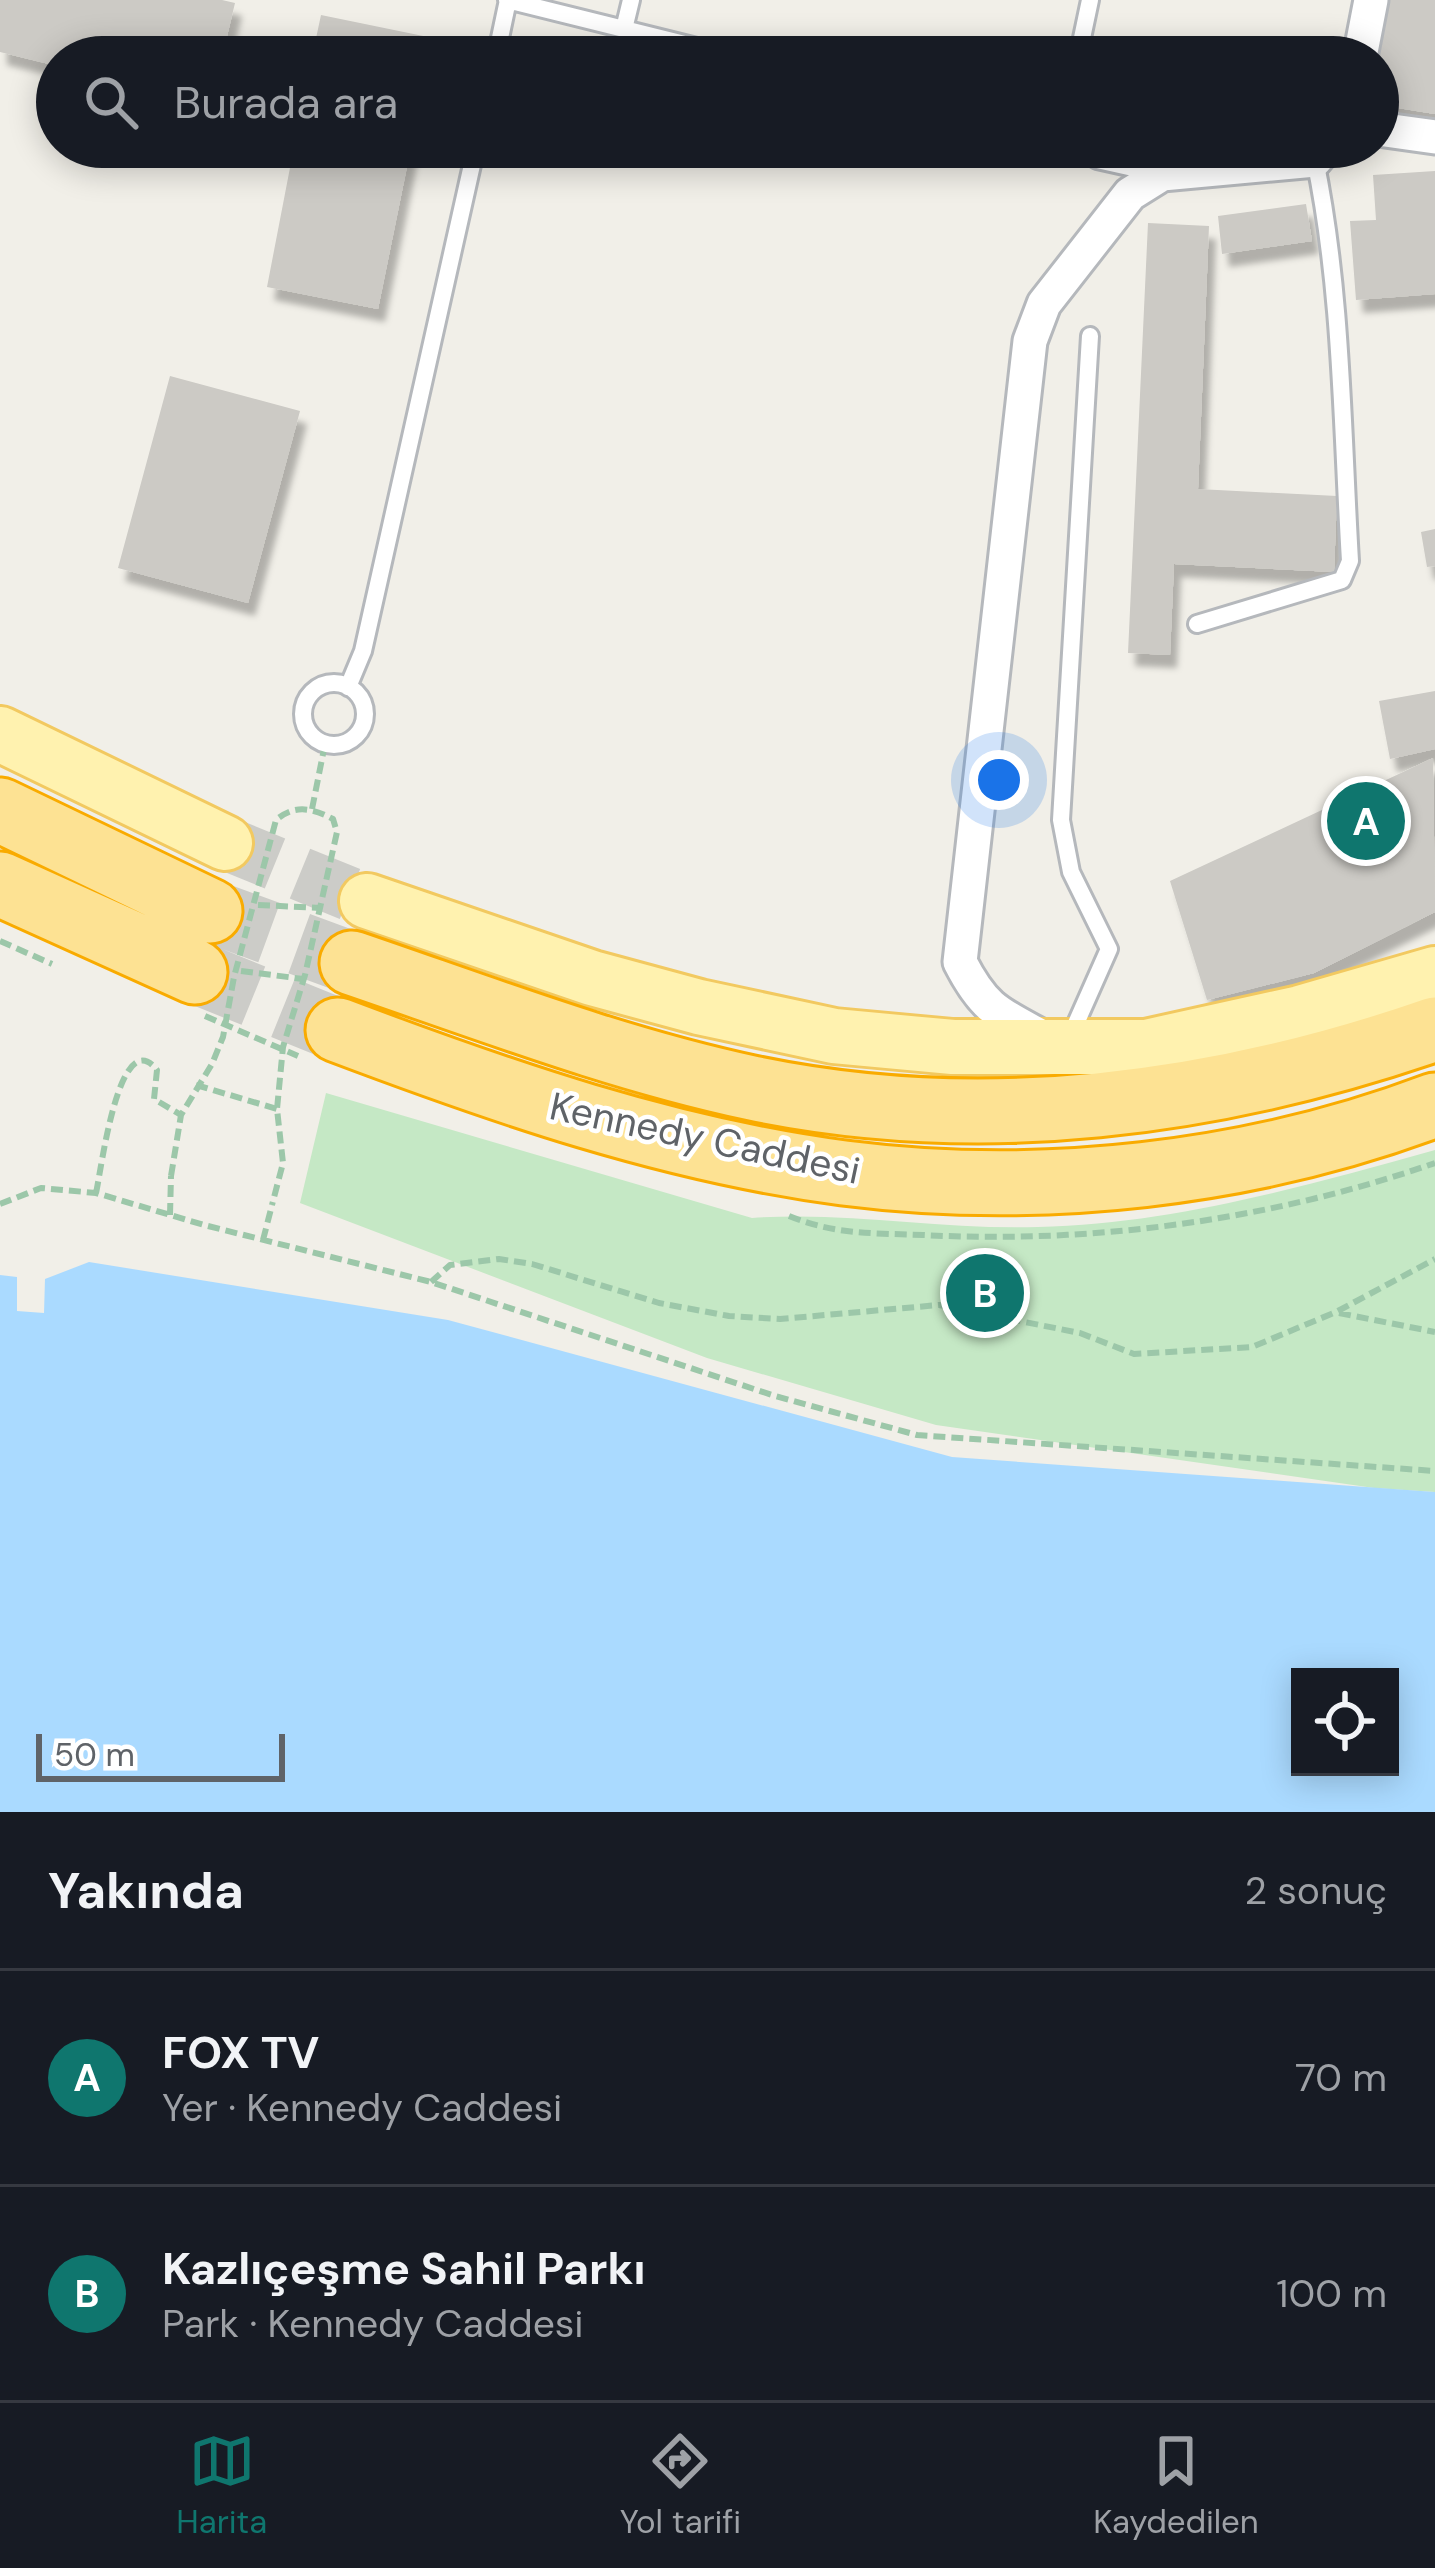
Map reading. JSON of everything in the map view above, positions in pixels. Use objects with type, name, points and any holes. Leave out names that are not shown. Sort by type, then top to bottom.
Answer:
[{"type":"highway","points":[[0,810],[232,908]]},
{"type":"highway","points":[[0,884],[211,986]]},
{"type":"highway","name":"Kennedy Caddesi","points":[[327,971],[683,1072],[819,1100],[895,1107],[970,1110],[1164,1100],[1304,1071],[1435,1029]]},
{"type":"highway","name":"Kennedy Caddesi","points":[[322,1045],[592,1119],[758,1158],[914,1179],[993,1183],[1109,1178],[1219,1163],[1367,1128],[1435,1105]]},
{"type":"main road","points":[[0,734],[225,843]]},
{"type":"main road","points":[[343,904],[592,978],[767,1023],[834,1036],[952,1047],[1146,1047],[1312,1010],[1435,974]]},
{"type":"street","points":[[1364,36],[1371,0]]},
{"type":"street","points":[[1399,132],[1435,137]]},
{"type":"street","points":[[1065,1048],[978,997],[960,962],[1030,341],[1044,304],[1130,194],[1162,174],[1207,168]]},
{"type":"lane","points":[[500,36],[508,0],[652,36]]},
{"type":"lane","points":[[624,29],[632,0]]},
{"type":"lane","points":[[1082,36],[1090,0]]},
{"type":"lane","points":[[348,687],[363,651],[471,168]]},
{"type":"lane","points":[[1134,168],[1162,174]]},
{"type":"lane","points":[[1197,624],[1342,580],[1350,561],[1341,379],[1321,168]]},
{"type":"lane","points":[[1065,1048],[1109,949],[1070,872],[1061,820],[1090,336]]},
{"type":"lane","points":[[326,685],[348,687],[363,704],[362,726],[347,742],[326,744],[308,730],[304,720],[308,698],[326,685]]},
{"type":"path","points":[[312,809],[326,744]]},
{"type":"path","points":[[170,1215],[181,1115],[218,1052],[211,986],[232,908],[276,820],[290,810],[312,809],[337,827],[343,904],[327,971],[284,1047],[277,1109],[283,1163],[263,1240]]},
{"type":"path","points":[[232,908],[343,904]]},
{"type":"path","points":[[211,986],[327,971]]},
{"type":"path","points":[[211,986],[322,1045]]},
{"type":"path","points":[[96,1193],[124,1074],[132,1063],[140,1059],[151,1063],[157,1070],[154,1099],[181,1115]]},
{"type":"path","points":[[196,1085],[277,1109]]},
{"type":"path","points":[[0,1204],[41,1188],[96,1193],[431,1282],[775,1396],[917,1435],[1435,1471]]},
{"type":"path","points":[[431,1282],[450,1265],[499,1258],[658,1303],[729,1316],[780,1319],[939,1305],[1081,1334],[1134,1354],[1252,1347],[1336,1312],[1435,1259]]},
{"type":"path","points":[[1336,1312],[1435,1332]]},
{"type":"green space","points":[[326,1093],[752,1218],[1002,1227],[1089,1224],[1239,1201],[1435,1150],[1435,1492],[1374,1488],[936,1425],[707,1358],[300,1203]]},
{"type":"water","points":[[89,1262],[448,1320],[952,1457],[1435,1492],[1435,1812],[0,1812],[0,1275],[17,1277],[17,1311],[44,1313],[45,1279]]},
{"type":"building","points":[[0,0],[235,3],[227,36],[36,36],[36,61],[0,52]]},
{"type":"building","points":[[1387,0],[1435,0],[1435,114],[1399,108],[1399,36],[1380,36]]},
{"type":"building","points":[[321,15],[423,36],[316,36]]},
{"type":"building","points":[[290,168],[407,168],[378,309],[267,287]]},
{"type":"building","points":[[1435,171],[1435,294],[1356,300],[1350,221],[1376,220],[1373,175]]},
{"type":"building","points":[[1306,204],[1312,241],[1222,254],[1218,216]]},
{"type":"building","points":[[1148,223],[1209,226],[1198,489],[1337,496],[1334,572],[1174,564],[1170,655],[1128,653]]},
{"type":"building","points":[[170,376],[300,411],[248,603],[118,568]]},
{"type":"building","points":[[1435,529],[1435,566],[1427,567],[1421,532]]},
{"type":"building","points":[[1435,691],[1435,749],[1390,759],[1379,701]]},
{"type":"building","points":[[1433,758],[1435,912],[1314,973],[1207,1000],[1170,881]]},
{"type":"tunnel","points":[[225,843],[367,901]]},
{"type":"tunnel","points":[[210,911],[352,963]]},
{"type":"tunnel","points":[[195,972],[338,1030]]},
{"type":"place","name":"FOX TV","points":[[1366,821]]},
{"type":"place","name":"Kazlıçeşme Sahil Parkı","points":[[985,1293]]}]
